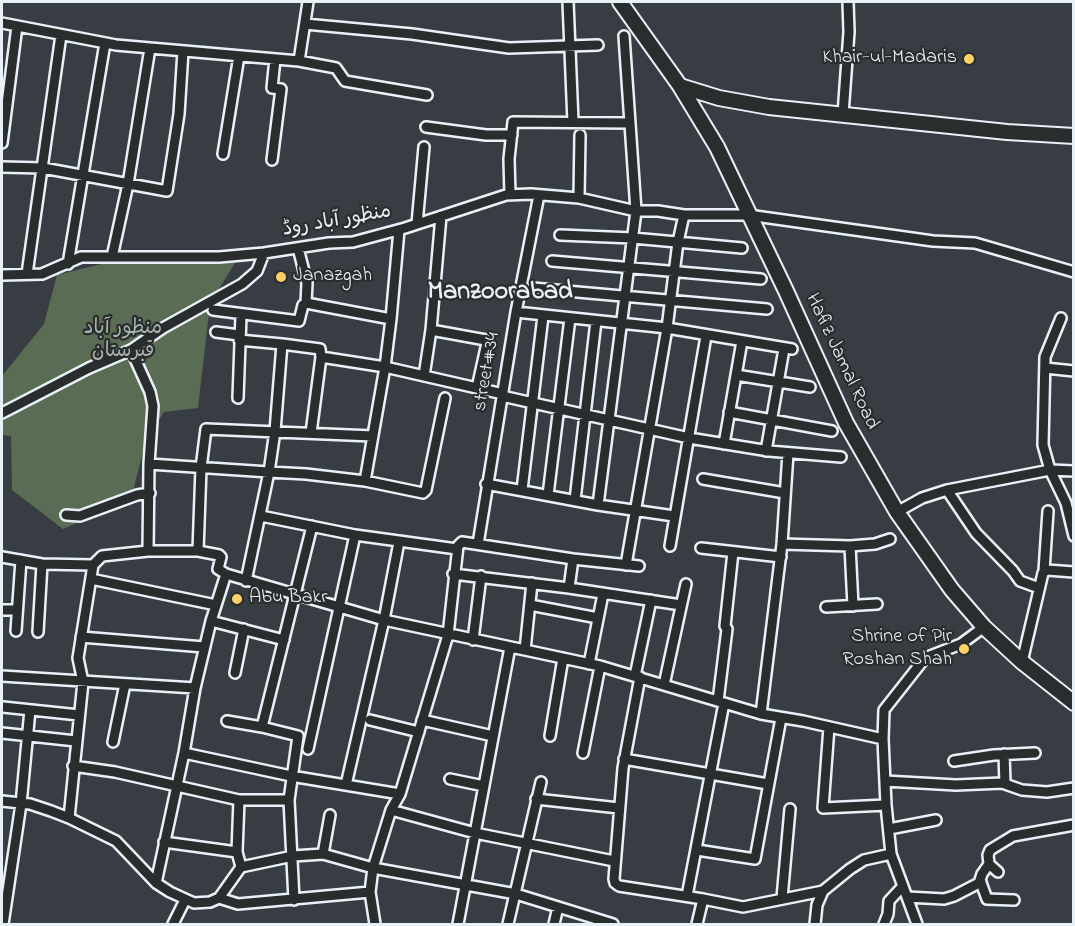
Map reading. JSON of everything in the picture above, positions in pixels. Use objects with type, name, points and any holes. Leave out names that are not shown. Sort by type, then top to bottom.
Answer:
[{"type":"main road","name":"Hafiz Jamal Road","points":[[620,2],[680,86],[717,147],[846,423],[897,512],[952,590],[984,627],[1022,662],[1072,699]]},
{"type":"main road","points":[[680,86],[719,98],[769,107],[1007,132],[1074,136]]},
{"type":"street","points":[[298,61],[308,2]]},
{"type":"street","points":[[567,2],[573,122]]},
{"type":"street","points":[[843,114],[849,32],[848,2]]},
{"type":"street","points":[[2,23],[105,43],[298,61],[336,68],[345,81],[427,94]]},
{"type":"street","points":[[305,24],[412,34],[509,48],[598,45]]},
{"type":"street","points":[[2,144],[17,26]]},
{"type":"street","points":[[27,274],[61,35]]},
{"type":"street","points":[[598,505],[636,211],[624,36]]},
{"type":"street","points":[[68,264],[105,43]]},
{"type":"street","points":[[112,257],[128,184],[150,48]]},
{"type":"street","points":[[2,167],[43,168],[167,191],[179,114],[183,51]]},
{"type":"street","points":[[223,154],[239,56]]},
{"type":"street","points":[[272,160],[281,89],[272,88],[275,59]]},
{"type":"street","points":[[510,195],[509,159],[513,122],[630,123]]},
{"type":"street","points":[[426,127],[486,135],[512,135]]},
{"type":"street","points":[[579,198],[580,135]]},
{"type":"street","points":[[417,224],[424,147]]},
{"type":"street","name":"منظور آباد روڈ","points":[[2,275],[42,274],[81,257],[219,257],[353,242],[510,195],[579,198],[636,211],[658,211],[684,215],[748,215],[924,240],[975,243],[1074,272]]},
{"type":"street","name":"street#34","points":[[478,544],[486,484],[516,312],[539,195]]},
{"type":"street","points":[[626,565],[684,215]]},
{"type":"street","points":[[424,376],[441,216]]},
{"type":"street","points":[[365,481],[385,367],[399,230]]},
{"type":"street","points":[[560,235],[633,238],[742,248]]},
{"type":"street","points":[[213,310],[299,321],[303,305],[306,303],[307,283],[298,248]]},
{"type":"street","points":[[2,413],[89,368],[131,350],[163,328],[242,284],[257,271],[264,253]]},
{"type":"street","points":[[552,261],[761,279]]},
{"type":"street","points":[[533,288],[767,309]]},
{"type":"street","points":[[306,303],[391,320]]},
{"type":"street","points":[[516,312],[667,328],[788,349],[777,382],[766,451]]},
{"type":"street","points":[[238,398],[241,315]]},
{"type":"street","points":[[522,490],[543,316]]},
{"type":"street","points":[[548,495],[570,318]]},
{"type":"street","points":[[1061,318],[1045,357],[1043,445],[1050,470],[1070,504],[1074,536]]},
{"type":"street","points":[[575,500],[596,321]]},
{"type":"street","points":[[430,330],[486,340],[488,343],[477,388]]},
{"type":"street","points":[[216,332],[320,349],[321,357],[311,433]]},
{"type":"street","points":[[670,546],[706,336]]},
{"type":"street","points":[[724,444],[742,340]]},
{"type":"street","points":[[246,581],[269,472],[275,431],[282,344]]},
{"type":"street","points":[[131,350],[150,392],[153,406],[149,464],[148,551]]},
{"type":"street","points":[[321,357],[385,367],[688,438],[766,451],[841,457]]},
{"type":"street","points":[[1045,368],[1074,371]]},
{"type":"street","points":[[736,375],[810,387]]},
{"type":"street","points":[[149,464],[306,474],[365,481],[425,492],[445,398]]},
{"type":"street","points":[[729,411],[832,431]]},
{"type":"street","points":[[198,551],[201,468],[206,429],[373,436]]},
{"type":"street","points":[[761,714],[781,557],[788,453]]},
{"type":"street","points":[[897,512],[922,498],[946,490],[1050,470],[1074,471]]},
{"type":"street","points":[[703,479],[785,493]]},
{"type":"street","points":[[486,484],[598,505],[674,516]]},
{"type":"street","points":[[946,490],[976,533],[1020,581],[1039,588]]},
{"type":"street","points":[[66,515],[80,516],[137,495],[150,493]]},
{"type":"street","points":[[1022,662],[1044,571],[1048,511]]},
{"type":"street","points":[[261,516],[355,535],[457,549]]},
{"type":"street","points":[[262,727],[312,526]]},
{"type":"street","points":[[308,749],[355,535]]},
{"type":"street","points":[[782,544],[850,546],[874,544],[890,539]]},
{"type":"street","points":[[346,785],[384,620],[399,542]]},
{"type":"street","points":[[375,924],[370,892],[373,868],[391,810],[400,794],[448,634],[457,549],[462,543],[478,544],[639,566]]},
{"type":"street","points":[[850,546],[853,606]]},
{"type":"street","points":[[701,548],[781,557]]},
{"type":"street","points":[[69,818],[83,682],[78,658],[93,564],[102,556],[148,551],[198,551],[219,555],[221,557],[218,569],[226,574],[384,620],[600,666],[761,714],[883,739]]},
{"type":"street","points":[[687,896],[711,774],[721,702],[727,629],[724,626],[733,552]]},
{"type":"street","points":[[2,557],[42,564],[93,564]]},
{"type":"street","points":[[569,588],[573,558]]},
{"type":"street","points":[[16,632],[21,560]]},
{"type":"street","points":[[38,633],[42,564]]},
{"type":"street","points":[[1044,571],[1074,572]]},
{"type":"street","points":[[156,883],[204,646],[226,574]]},
{"type":"street","points":[[453,574],[569,588],[681,606]]},
{"type":"street","points":[[473,640],[481,576]]},
{"type":"street","points":[[91,579],[216,604]]},
{"type":"street","points":[[525,650],[532,583]]},
{"type":"street","points":[[664,685],[686,584]]},
{"type":"street","points":[[589,664],[603,594]]},
{"type":"street","points":[[651,600],[624,759],[614,861],[615,883],[619,886],[742,907],[823,891]]},
{"type":"street","points":[[826,607],[877,604]]},
{"type":"street","points":[[530,605],[598,618]]},
{"type":"street","points":[[2,609],[17,610]]},
{"type":"street","points":[[211,621],[284,640]]},
{"type":"street","points":[[917,924],[891,854],[886,805],[884,710],[925,658],[961,644],[984,627]]},
{"type":"street","points":[[235,673],[244,629]]},
{"type":"street","points":[[81,637],[204,646]]},
{"type":"street","points":[[458,924],[510,647]]},
{"type":"street","points":[[550,736],[563,658]]},
{"type":"street","points":[[583,753],[600,666]]},
{"type":"street","points":[[2,676],[195,687]]},
{"type":"street","points":[[114,742],[125,684]]},
{"type":"street","points":[[3,707],[79,715]]},
{"type":"street","points":[[3,924],[21,804],[30,710]]},
{"type":"street","points":[[697,850],[755,859],[781,718]]},
{"type":"street","points":[[370,720],[419,732]]},
{"type":"street","points":[[422,720],[493,736]]},
{"type":"street","points":[[227,721],[298,736],[289,800],[294,900]]},
{"type":"street","points":[[829,727],[823,808],[886,805]]},
{"type":"street","points":[[2,733],[76,741]]},
{"type":"street","points":[[184,753],[291,776],[400,794]]},
{"type":"street","points":[[954,761],[1004,754],[1035,753]]},
{"type":"street","points":[[1004,754],[1005,784]]},
{"type":"street","points":[[624,759],[768,784]]},
{"type":"street","points":[[73,766],[115,772],[239,800],[289,800]]},
{"type":"street","points":[[450,779],[484,786]]},
{"type":"street","points":[[508,924],[540,782]]},
{"type":"street","points":[[885,782],[956,785],[994,782],[1022,790],[1041,792],[1074,788]]},
{"type":"street","points":[[239,800],[237,852],[241,867]]},
{"type":"street","points":[[536,800],[619,808]]},
{"type":"street","points":[[2,801],[30,804],[69,818],[116,841],[156,883],[194,903],[210,902],[219,898],[241,867],[293,856],[323,854],[373,868],[516,894],[612,924]]},
{"type":"street","points":[[782,898],[790,809]]},
{"type":"street","points":[[391,810],[475,833],[614,861]]},
{"type":"street","points":[[323,854],[330,815]]},
{"type":"street","points":[[889,829],[936,820]]},
{"type":"street","points":[[1014,900],[988,900],[980,877],[989,864],[988,853],[1013,836],[1074,825]]},
{"type":"street","points":[[164,842],[237,852]]},
{"type":"street","points":[[815,924],[817,904],[823,891],[864,860],[891,854]]},
{"type":"street","points":[[989,864],[998,872]]},
{"type":"street","points":[[907,897],[954,896],[981,882]]},
{"type":"street","points":[[884,924],[890,897],[903,886]]},
{"type":"street","points":[[219,898],[238,904],[370,892]]},
{"type":"street","points":[[697,924],[703,899]]},
{"type":"street","points":[[173,924],[185,900]]},
{"type":"street","points":[[555,924],[558,907]]},
{"type":"green space","name":"منظور آباد قبرستان","points":[[146,253],[236,261],[210,304],[198,408],[164,412],[146,440],[131,499],[63,529],[12,490],[11,436],[2,435],[2,376],[44,324],[57,275]]},
{"type":"place","name":"Khair-ul-Madaris","points":[[969,59]]},
{"type":"place","name":"Janazgah","points":[[281,277]]},
{"type":"place","name":"Abu Bakr","points":[[237,599]]},
{"type":"place","name":"Shrine of Pir Roshan Shah","points":[[964,649]]},
{"type":"district","name":"Manzoorabad","points":[[500,294]]}]
